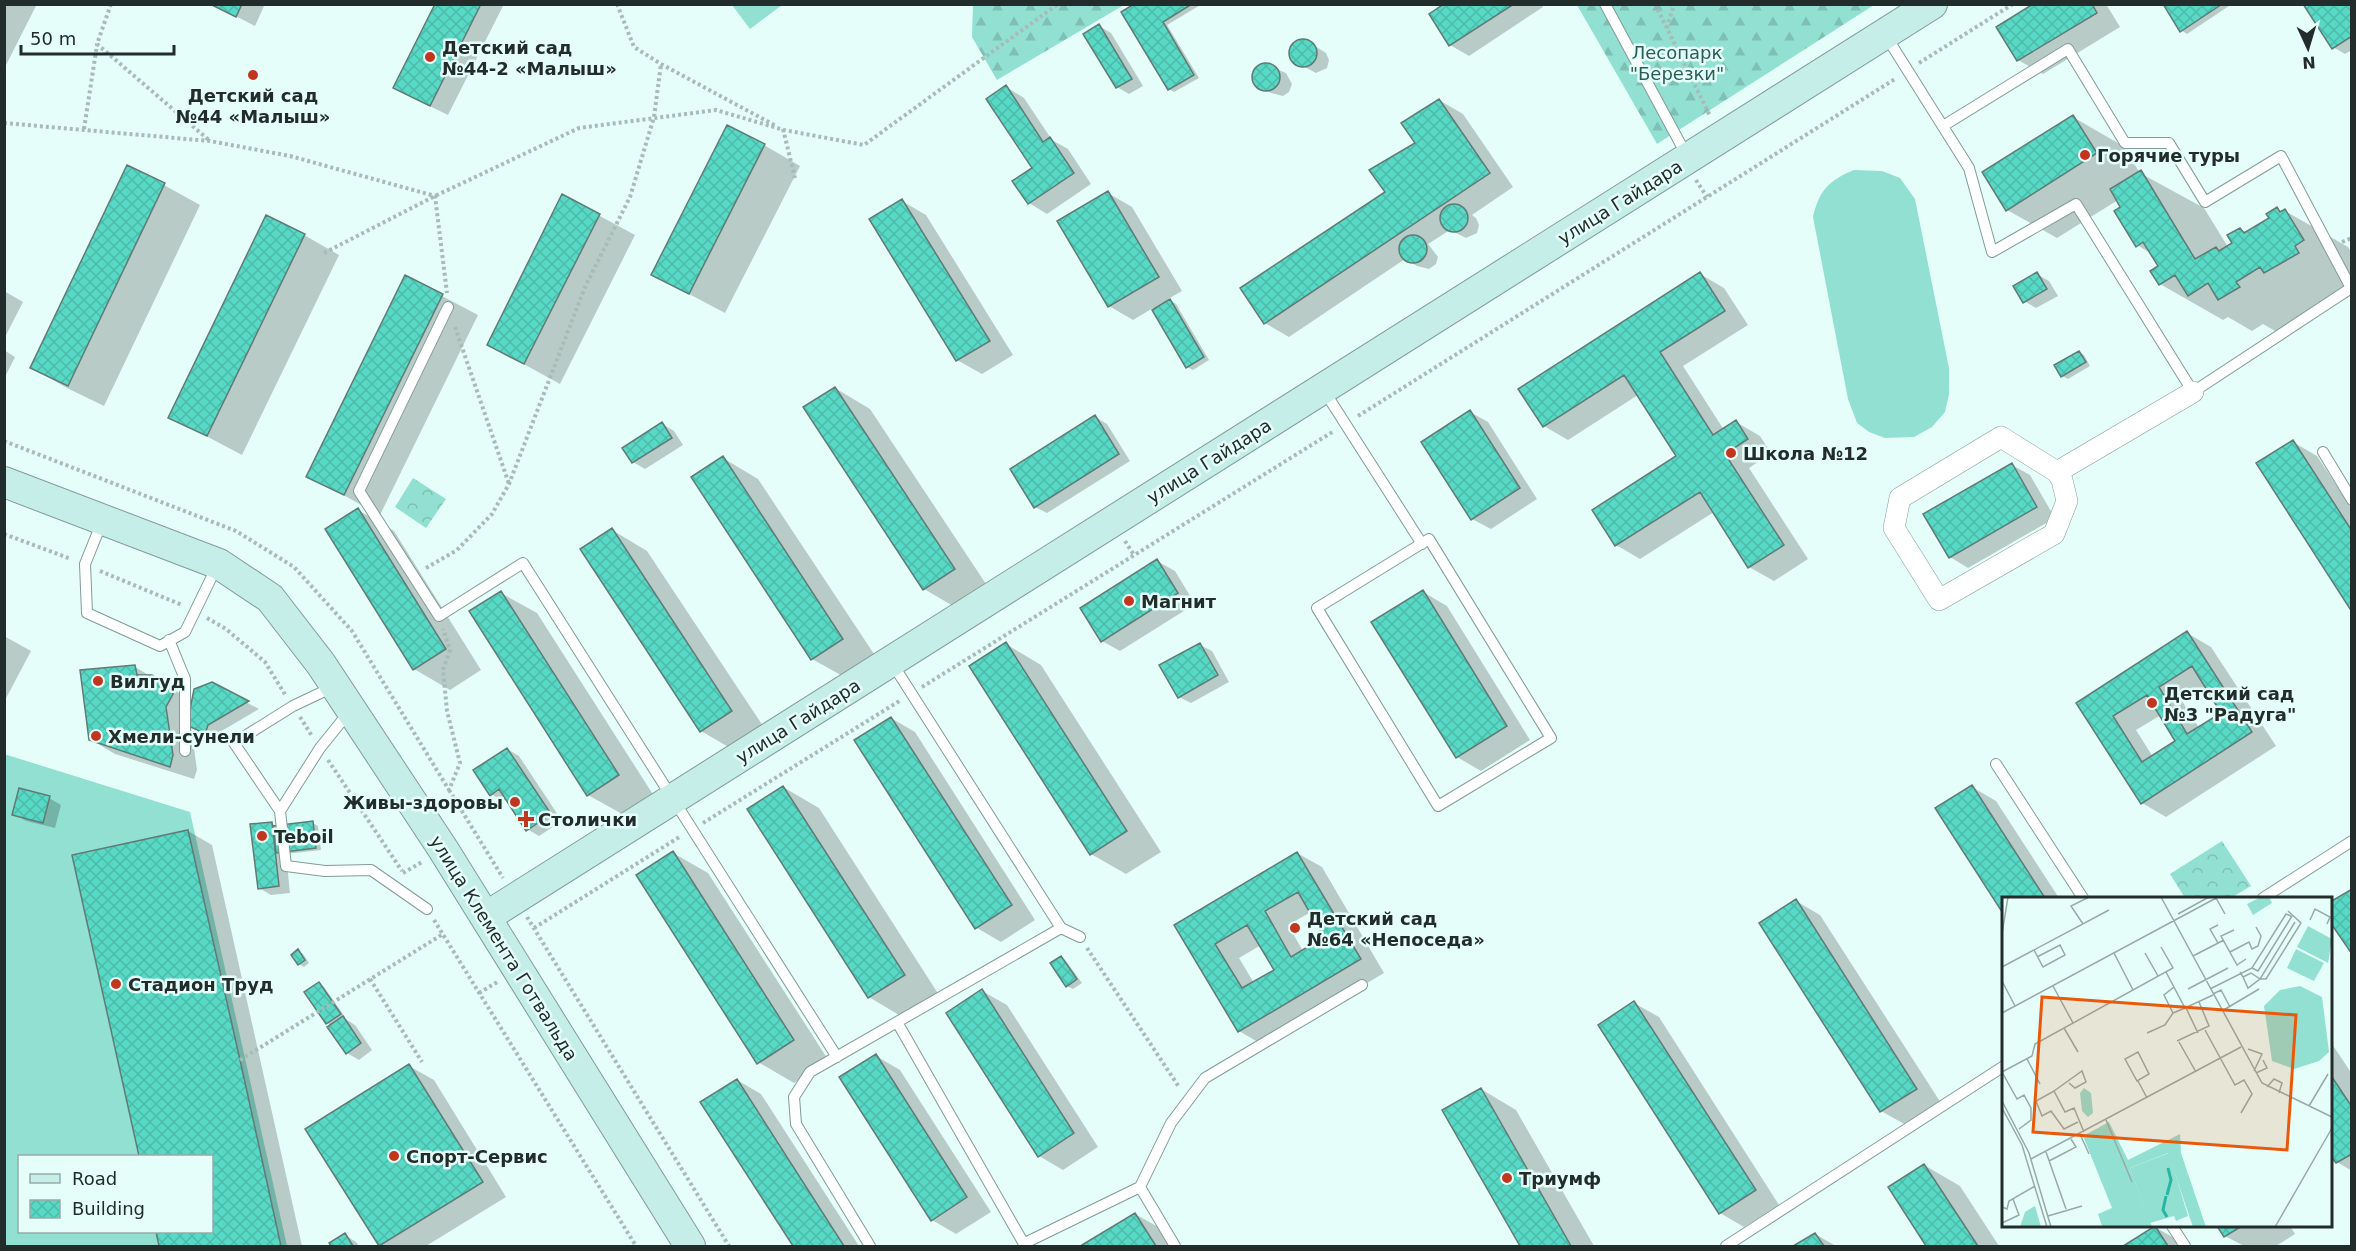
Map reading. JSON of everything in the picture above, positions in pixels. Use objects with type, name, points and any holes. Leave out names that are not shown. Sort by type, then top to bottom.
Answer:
[{"type":"street","name":"улица Гайдара","points":[[486,917],[1688,159],[1885,33],[1920,7]]},
{"type":"street","points":[[2057,472],[2193,392]]},
{"type":"street","points":[[2001,437],[2057,472],[2062,480],[2067,501],[2054,534],[1939,600],[1894,528],[1900,498],[2001,437]]},
{"type":"street","name":"улица Клемента Готвальда","points":[[4,482],[219,564],[270,598],[344,697],[486,917],[684,1244]]},
{"type":"lane","points":[[1605,4],[1688,159]]},
{"type":"lane","points":[[1885,33],[1969,168],[1992,252],[2076,204],[2193,392],[2351,288],[2281,156],[2205,202],[2169,143],[2125,143],[2068,49],[1943,126]]},
{"type":"lane","points":[[448,307],[359,491],[439,616],[523,563],[837,1057]]},
{"type":"lane","points":[[1323,389],[1422,544]]},
{"type":"lane","points":[[2323,452],[2352,500]]},
{"type":"lane","points":[[104,519],[85,564],[87,613],[160,646],[185,632],[219,564]]},
{"type":"lane","points":[[1429,539],[1551,738],[1438,806],[1317,608],[1422,544],[1429,539]]},
{"type":"lane","points":[[169,640],[185,679],[185,751]]},
{"type":"lane","points":[[892,662],[1061,928],[1080,937]]},
{"type":"lane","points":[[344,697],[292,706],[234,743],[280,811],[286,866],[325,871],[371,870],[427,909]]},
{"type":"lane","points":[[280,811],[320,748],[344,697]]},
{"type":"lane","points":[[1996,764],[2082,897]]},
{"type":"lane","points":[[2265,897],[2352,841]]},
{"type":"lane","points":[[870,1246],[796,1124],[794,1096],[810,1072],[1061,928]]},
{"type":"lane","points":[[897,1022],[1025,1245],[1140,1187],[1171,1123],[1205,1078],[1362,985]]},
{"type":"lane","points":[[1726,1246],[2002,1067]]},
{"type":"lane","points":[[1140,1187],[1175,1246]]},
{"type":"lane","points":[[2173,1227],[2185,1246]]},
{"type":"path","points":[[84,130],[97,44],[111,4]]},
{"type":"path","points":[[617,4],[634,47],[661,64],[784,130],[795,178]]},
{"type":"path","points":[[324,253],[435,196],[579,128],[716,110],[784,130],[864,145],[1058,4]]},
{"type":"path","points":[[1655,4],[1712,119]]},
{"type":"path","points":[[1667,28],[1674,4]]},
{"type":"path","points":[[534,928],[1345,424],[2013,4]]},
{"type":"path","points":[[97,44],[210,141]]},
{"type":"path","points":[[413,576],[457,550],[492,514],[509,484],[585,287],[630,197],[654,117],[661,64]]},
{"type":"path","points":[[4,123],[210,141],[290,156],[435,196]]},
{"type":"path","points":[[435,196],[448,307],[509,484]]},
{"type":"path","points":[[4,534],[85,564],[195,611],[226,629],[265,662],[427,909],[636,1246]]},
{"type":"path","points":[[449,790],[729,1246]]},
{"type":"path","points":[[240,1060],[442,934]]},
{"type":"path","points":[[1080,937],[1188,1100]]},
{"type":"path","points":[[370,979],[422,1062]]},
{"type":"green space","points":[[973,4],[1124,5],[997,80],[972,37]]},
{"type":"green space","points":[[732,5],[782,5],[750,29]]},
{"type":"green space","name":"Лесопарк \"Березки\"","points":[[1577,5],[1874,5],[1657,144]]},
{"type":"green space","points":[[1854,170],[1882,171],[1900,178],[1915,199],[1949,368],[1949,394],[1945,412],[1932,427],[1914,437],[1885,438],[1869,432],[1857,423],[1848,399],[1813,217],[1818,200],[1826,188],[1838,178]]},
{"type":"green space","points":[[413,478],[446,499],[426,528],[395,507]]},
{"type":"green space","name":"Стадион Труд","points":[[4,754],[190,812],[287,1246],[5,1246]]},
{"type":"green space","points":[[2222,841],[2251,886],[2233,897],[2184,897],[2170,874]]},
{"type":"building","points":[[210,4],[242,4],[236,17]]},
{"type":"building","points":[[435,4],[481,4],[430,106],[393,88]]},
{"type":"building","points":[[1134,4],[1192,4],[1163,22],[1194,75],[1168,90],[1121,12]]},
{"type":"building","points":[[1444,4],[1514,4],[1449,46],[1429,14]]},
{"type":"building","points":[[2033,4],[2092,4],[2097,13],[2017,61],[1996,27]]},
{"type":"building","points":[[2163,4],[2222,4],[2180,32]]},
{"type":"building","points":[[2303,4],[2352,4],[2352,36],[2332,49]]},
{"type":"building","points":[[1099,24],[1132,79],[1116,88],[1083,34]]},
{"type":"building","points":[[1303,39],[1313,43],[1317,53],[1313,63],[1303,67],[1293,63],[1289,53],[1293,43]]},
{"type":"building","points":[[1266,63],[1276,67],[1280,77],[1276,87],[1266,91],[1256,87],[1252,77],[1256,67]]},
{"type":"building","points":[[1006,85],[1043,142],[1050,137],[1074,173],[1028,204],[1012,181],[1032,168],[986,99]]},
{"type":"building","points":[[1439,99],[1490,173],[1264,324],[1240,288],[1385,192],[1369,170],[1415,143],[1401,123]]},
{"type":"building","points":[[2073,115],[2097,153],[2006,211],[1982,172]]},
{"type":"building","points":[[727,125],[765,144],[689,294],[651,275]]},
{"type":"building","points":[[127,165],[165,183],[68,386],[30,368]]},
{"type":"building","points":[[2141,170],[2195,259],[2216,247],[2219,251],[2232,243],[2227,235],[2240,228],[2244,233],[2269,218],[2266,214],[2277,207],[2280,212],[2285,209],[2304,240],[2295,246],[2299,253],[2264,273],[2260,267],[2236,282],[2240,287],[2218,300],[2208,283],[2188,296],[2175,275],[2159,285],[2150,271],[2158,266],[2143,242],[2136,247],[2114,211],[2120,207],[2110,189]]},
{"type":"building","points":[[1108,191],[1159,277],[1108,307],[1057,221]]},
{"type":"building","points":[[562,194],[600,214],[524,364],[487,345]]},
{"type":"building","points":[[902,199],[990,341],[956,361],[869,219]]},
{"type":"building","points":[[1454,204],[1464,208],[1468,218],[1464,228],[1454,232],[1444,228],[1440,218],[1444,208]]},
{"type":"building","points":[[266,215],[305,234],[207,436],[168,418]]},
{"type":"building","points":[[1413,235],[1423,239],[1427,249],[1423,259],[1413,263],[1403,259],[1399,249],[1403,239]]},
{"type":"building","points":[[1700,272],[1725,311],[1660,352],[1713,435],[1736,420],[1748,439],[1725,454],[1784,545],[1748,568],[1700,492],[1615,546],[1592,510],[1676,456],[1624,375],[1543,427],[1518,389]]},
{"type":"building","points":[[2037,272],[2047,289],[2023,303],[2013,286]]},
{"type":"building","points":[[405,275],[443,294],[344,495],[306,477]]},
{"type":"building","points":[[1170,299],[1204,357],[1186,368],[1152,310]]},
{"type":"building","points":[[2079,351],[2086,362],[2061,377],[2054,365]]},
{"type":"building","points":[[835,387],[955,569],[923,590],[803,407]]},
{"type":"building","points":[[1470,410],[1520,488],[1471,520],[1421,442]]},
{"type":"building","points":[[1095,415],[1119,454],[1034,508],[1010,469]]},
{"type":"building","points":[[662,422],[672,438],[632,463],[622,448]]},
{"type":"building","points":[[2293,440],[2352,531],[2352,612],[2256,463]]},
{"type":"building","points":[[723,456],[843,639],[811,660],[691,477]]},
{"type":"building","points":[[2012,463],[2037,507],[1949,558],[1923,514]]},
{"type":"building","points":[[358,508],[446,649],[413,670],[325,529]]},
{"type":"building","points":[[612,528],[732,711],[700,732],[580,549]]},
{"type":"building","name":"Магнит","points":[[1157,559],[1178,593],[1101,642],[1080,608]]},
{"type":"building","points":[[1423,590],[1507,726],[1456,758],[1371,622]]},
{"type":"building","points":[[501,591],[619,775],[587,796],[469,611]]},
{"type":"building","points":[[2187,631],[2252,732],[2141,804],[2076,703]],"holes":[[[2192,666],[2221,713],[2187,734],[2159,687]],[[2147,695],[2175,741],[2142,762],[2113,716]]]},
{"type":"building","points":[[1006,642],[1127,831],[1090,855],[969,666]]},
{"type":"building","points":[[1200,643],[1218,675],[1178,698],[1159,665]]},
{"type":"building","points":[[135,665],[137,675],[152,675],[172,688],[173,694],[166,707],[173,755],[170,767],[89,740],[80,670]]},
{"type":"building","points":[[212,682],[249,701],[208,725],[205,734],[187,725],[194,689]]},
{"type":"building","points":[[891,717],[1012,905],[975,929],[854,740]]},
{"type":"building","points":[[507,748],[551,814],[526,831],[499,789],[490,796],[473,770]]},
{"type":"building","points":[[1972,785],[2044,897],[2002,897],[2002,912],[1935,808]]},
{"type":"building","points":[[783,786],[905,975],[868,998],[747,809]]},
{"type":"building","points":[[19,788],[50,796],[43,823],[12,815]]},
{"type":"building","points":[[313,821],[316,848],[276,853],[273,826]]},
{"type":"building","points":[[272,822],[279,886],[258,889],[250,824]]},
{"type":"building","points":[[188,830],[281,1246],[159,1246],[156,1233],[213,1233],[213,1155],[139,1155],[72,855]]},
{"type":"building","points":[[673,851],[794,1040],[757,1064],[636,875]]},
{"type":"building","points":[[1297,852],[1361,959],[1238,1032],[1174,925]],"holes":[[[1298,892],[1324,937],[1291,957],[1265,911]],[[1247,925],[1274,970],[1242,988],[1215,944]]]},
{"type":"building","points":[[2352,889],[2352,954],[2332,925],[2332,901]]},
{"type":"building","points":[[1796,899],[1917,1089],[1880,1112],[1759,923]]},
{"type":"building","points":[[298,949],[305,960],[298,965],[291,955]]},
{"type":"building","points":[[1061,956],[1077,979],[1066,987],[1050,963]]},
{"type":"building","points":[[319,982],[341,1014],[326,1024],[304,992]]},
{"type":"building","points":[[982,989],[1074,1133],[1038,1157],[946,1013]]},
{"type":"building","points":[[1634,1001],[1756,1190],[1719,1214],[1598,1025]]},
{"type":"building","points":[[343,1016],[361,1043],[346,1054],[327,1027]]},
{"type":"building","points":[[876,1054],[967,1197],[931,1221],[839,1077]]},
{"type":"building","name":"Спорт-Сервис","points":[[409,1064],[483,1182],[379,1246],[305,1129]]},
{"type":"building","points":[[2332,1077],[2352,1107],[2352,1154],[2336,1163],[2332,1158]]},
{"type":"building","points":[[737,1079],[844,1246],[793,1246],[700,1102]]},
{"type":"building","name":"Триумф","points":[[1481,1088],[1571,1246],[1520,1246],[1442,1110]]},
{"type":"building","points":[[1924,1164],[1978,1246],[1926,1246],[1888,1187]]},
{"type":"building","points":[[1135,1213],[1156,1246],[1082,1245]]},
{"type":"building","points":[[2156,1227],[2168,1246],[2123,1246]]},
{"type":"building","points":[[2218,1227],[2240,1227],[2224,1237]]},
{"type":"building","points":[[345,1233],[353,1246],[331,1246],[329,1243]]},
{"type":"building","points":[[1815,1233],[1824,1246],[1793,1246]]},
{"type":"place","name":"Детский сад №44-2 «Малыш»","points":[[430,57]]},
{"type":"place","name":"Детский сад №44 «Малыш»","points":[[253,75]]},
{"type":"place","name":"Горячие туры","points":[[2085,155]]},
{"type":"place","name":"Школа №12","points":[[1731,453]]},
{"type":"place","name":"Магнит","points":[[1129,601]]},
{"type":"place","name":"Вилгуд","points":[[98,681]]},
{"type":"place","name":"Детский сад №3 \"Радуга\"","points":[[2152,703]]},
{"type":"place","name":"Хмели-сунели","points":[[96,736]]},
{"type":"place","name":"Живы-здоровы","points":[[515,802]]},
{"type":"place","name":"Столички","points":[[526,819]]},
{"type":"place","name":"Teboil","points":[[262,836]]},
{"type":"place","name":"Детский сад №64 «Непоседа»","points":[[1295,928]]},
{"type":"place","name":"Стадион Труд","points":[[116,984]]},
{"type":"place","name":"Спорт-Сервис","points":[[394,1156]]},
{"type":"place","name":"Триумф","points":[[1507,1178]]}]
